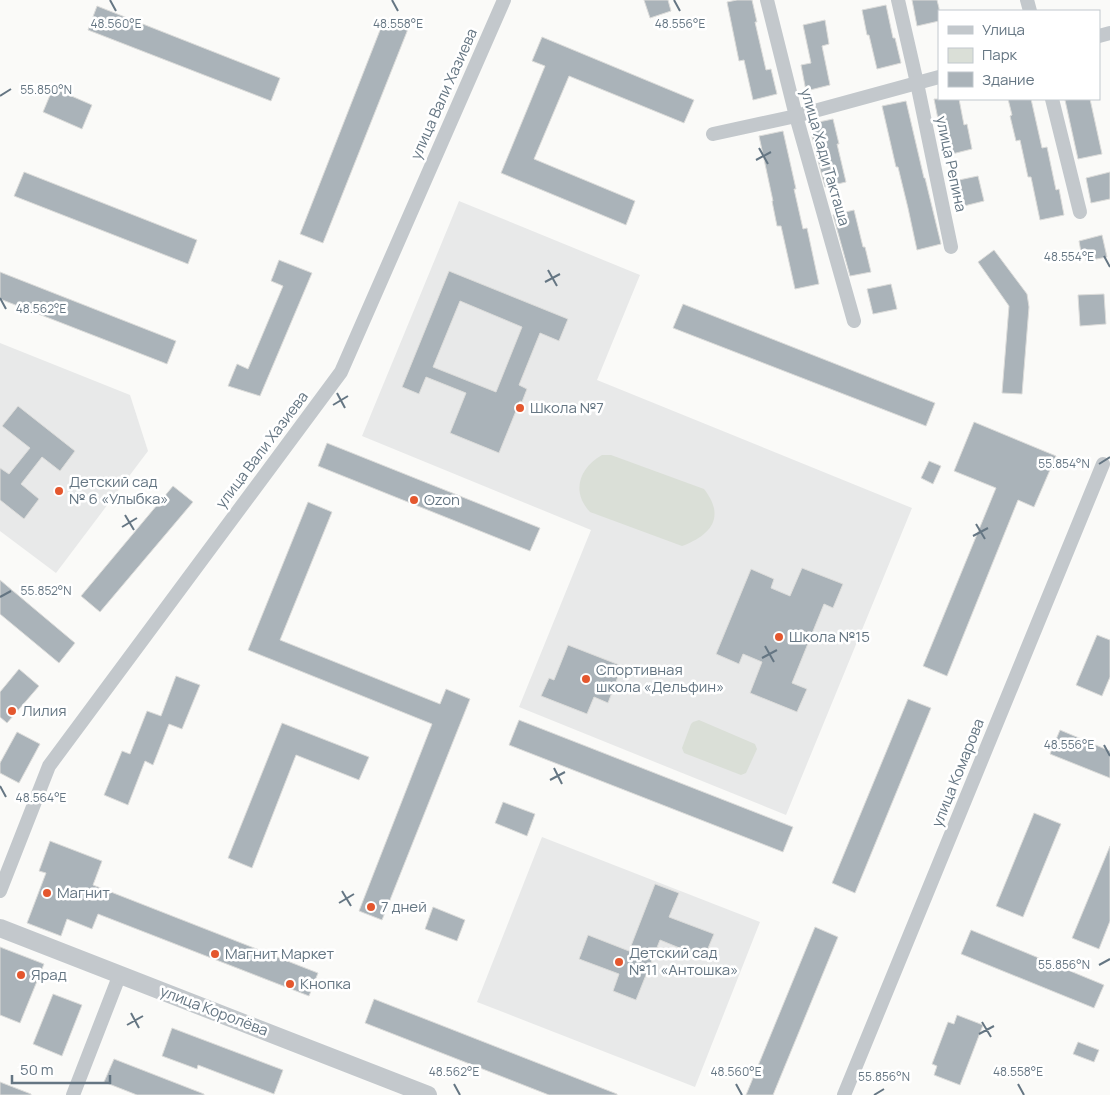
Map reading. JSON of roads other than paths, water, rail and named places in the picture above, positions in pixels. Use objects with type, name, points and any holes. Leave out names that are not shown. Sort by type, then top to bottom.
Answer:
[{"type":"street","name":"улица Вали Хазиева","points":[[0,891],[49,766],[341,372],[504,0]]},
{"type":"street","name":"улица Хади Такташа","points":[[767,0],[796,116],[854,321]]},
{"type":"street","name":"улица Репина","points":[[898,0],[918,83],[951,247]]},
{"type":"street","points":[[713,134],[796,116],[938,77]]},
{"type":"street","points":[[1052,100],[1080,212]]},
{"type":"street","name":"улица Комарова","points":[[844,1095],[1102,464]]},
{"type":"street","name":"улица Королёва","points":[[0,928],[428,1095]]},
{"type":"street","points":[[72,1095],[120,974]]},
{"type":"place","name":"Школа №7","points":[[520,408]]},
{"type":"place","name":"Детский сад № 6 «Улыбка»","points":[[59,491]]},
{"type":"place","name":"Ozon","points":[[414,500]]},
{"type":"place","name":"Школа №15","points":[[779,637]]},
{"type":"place","name":"Спортивная школа «Дельфин»","points":[[586,679]]},
{"type":"place","name":"Лилия","points":[[12,711]]},
{"type":"place","name":"Магнит","points":[[47,893]]},
{"type":"place","name":"7 дней","points":[[371,907]]},
{"type":"place","name":"Магнит Маркет","points":[[215,954]]},
{"type":"place","name":"Детский сад №11 «Антошка»","points":[[619,962]]},
{"type":"place","name":"Ярад","points":[[21,975]]},
{"type":"place","name":"Кнопка","points":[[290,984]]}]
